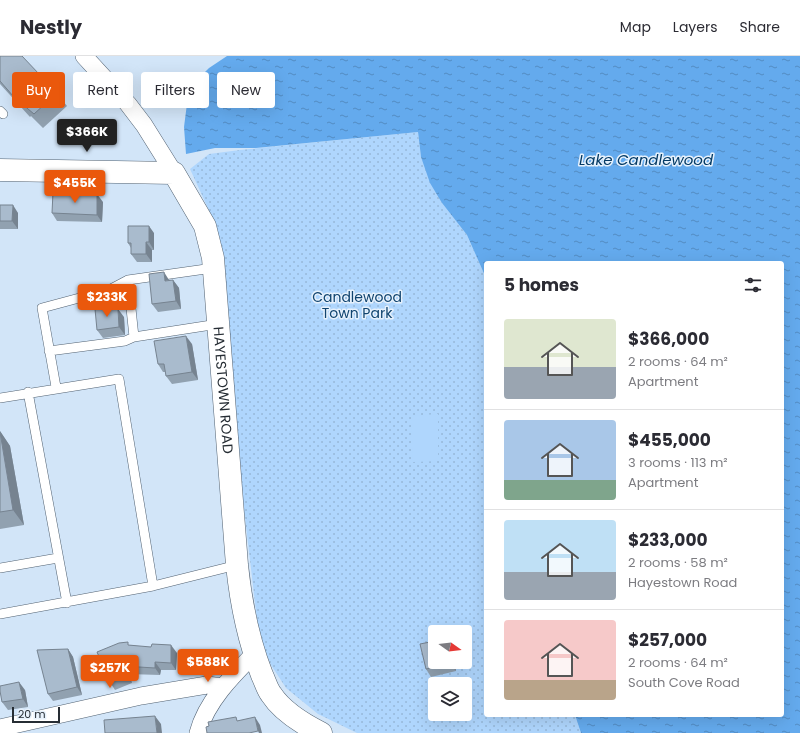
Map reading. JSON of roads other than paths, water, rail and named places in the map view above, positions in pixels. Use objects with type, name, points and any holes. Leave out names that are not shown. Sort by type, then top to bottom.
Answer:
[{"type":"street","name":"HAYESTOWN ROAD","points":[[84,56],[140,120],[174,173],[205,226],[213,268],[240,601],[254,654],[271,694],[287,711],[306,726],[321,733]]},
{"type":"street","points":[[0,170],[174,173]]},
{"type":"street","points":[[198,733],[200,725],[222,686],[254,654]]},
{"type":"street","points":[[0,728],[141,696],[207,685],[222,686]]},
{"type":"lane","points":[[56,387],[42,308],[109,290],[128,280],[213,268]]},
{"type":"lane","points":[[128,280],[134,337]]},
{"type":"lane","points":[[50,351],[125,341],[134,337],[218,324]]},
{"type":"lane","points":[[0,398],[56,387],[119,379],[153,586]]},
{"type":"lane","points":[[28,392],[66,603]]},
{"type":"lane","points":[[0,568],[58,558]]},
{"type":"lane","points":[[0,614],[153,586],[237,565]]},
{"type":"water","name":"Lake Candlewood","points":[[227,56],[800,56],[800,733],[581,733],[576,717],[784,717],[784,261],[484,261],[484,273],[467,235],[442,203],[430,183],[421,157],[418,132],[256,148],[215,148],[186,154],[184,127],[186,108],[209,108],[209,72],[205,72]]},
{"type":"park label","name":"Candlewood Town Park","points":[[357,306]]}]
